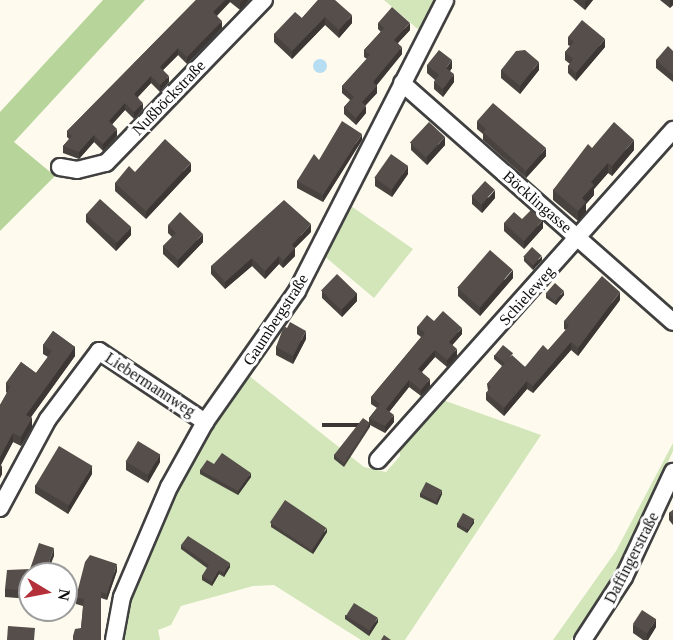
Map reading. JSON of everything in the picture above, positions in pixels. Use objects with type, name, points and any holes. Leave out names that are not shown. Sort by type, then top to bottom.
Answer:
[{"type":"street","name":"Nußböckstraße","points":[[60,167],[77,170],[106,163],[264,0]]},
{"type":"street","name":"Gaumbergstraße","points":[[114,640],[122,597],[141,550],[205,422],[297,291],[446,0]]},
{"type":"street","name":"Böcklingasse","points":[[402,83],[673,322]]},
{"type":"street","name":"Schieleweg","points":[[378,459],[579,239],[673,130]]},
{"type":"street","name":"Liebermannweg","points":[[0,508],[48,419],[99,351],[205,422]]},
{"type":"street","name":"Daffingerstraße","points":[[583,640],[624,577],[673,472]]},
{"type":"green space","points":[[103,0],[145,0],[14,142],[55,176],[0,231],[0,112]]},
{"type":"green space","points":[[384,0],[436,0],[419,30]]},
{"type":"green space","points":[[348,204],[413,249],[374,298],[323,255]]},
{"type":"green space","points":[[248,375],[364,467],[386,472],[400,456],[399,446],[440,399],[541,435],[405,640],[361,640],[274,585],[253,586],[181,606],[171,625],[158,630],[160,640],[121,640],[124,613],[150,544],[211,426]]},
{"type":"green space","points":[[673,443],[673,451],[614,579],[571,640],[553,640],[616,551]]},
{"type":"water","points":[[317,59],[323,59],[327,66],[323,73],[317,73],[313,69],[313,63]]},
{"type":"building","points":[[196,0],[225,0],[213,12],[222,21],[187,57],[178,48],[160,67],[169,76],[160,85],[151,76],[134,94],[143,103],[134,112],[125,103],[109,121],[117,129],[103,144],[94,135],[79,152],[63,146],[72,136],[67,131]]},
{"type":"building","points":[[318,0],[335,0],[352,15],[339,30],[325,17],[292,51],[274,34],[295,12],[302,18]]},
{"type":"building","points":[[392,7],[410,23],[394,40],[402,47],[373,82],[377,86],[362,102],[366,106],[356,118],[344,107],[354,97],[342,86],[370,55],[364,50],[384,28],[378,23]]},
{"type":"building","points":[[582,20],[605,39],[576,73],[568,66],[573,59],[565,52],[574,42],[568,37]]},
{"type":"building","points":[[668,46],[673,51],[673,75],[656,60]]},
{"type":"building","points":[[439,50],[452,60],[446,68],[454,74],[443,89],[434,82],[439,75],[427,65]]},
{"type":"building","points":[[525,50],[539,62],[520,86],[501,70],[516,51]]},
{"type":"building","points":[[493,103],[546,148],[526,171],[483,132],[486,129],[477,121]]},
{"type":"building","points":[[342,121],[362,134],[323,195],[297,181],[314,154],[319,160]]},
{"type":"building","points":[[429,122],[445,137],[426,157],[410,142]]},
{"type":"building","points":[[614,122],[634,140],[612,166],[608,163],[591,182],[594,185],[582,198],[586,202],[578,211],[553,190],[588,144],[592,148]]},
{"type":"building","points":[[165,139],[191,163],[146,211],[115,183],[129,166],[135,172]]},
{"type":"building","points":[[391,154],[408,166],[392,190],[374,178]]},
{"type":"building","points":[[485,181],[495,190],[481,205],[472,196]]},
{"type":"building","points":[[100,199],[131,227],[117,243],[86,215]]},
{"type":"building","points":[[284,200],[311,224],[292,245],[295,248],[283,261],[279,256],[265,271],[252,258],[225,282],[211,266]]},
{"type":"building","points":[[531,210],[543,220],[524,241],[504,223],[514,212],[522,219]]},
{"type":"building","points":[[180,212],[203,234],[178,260],[163,246],[176,233],[168,225]]},
{"type":"building","points":[[532,247],[542,256],[533,265],[523,257]]},
{"type":"building","points":[[490,250],[513,270],[480,307],[457,288]]},
{"type":"building","points":[[337,274],[357,293],[341,310],[321,291]]},
{"type":"building","points":[[602,276],[620,292],[578,348],[571,342],[533,386],[527,381],[504,408],[486,393],[491,387],[487,384],[512,355],[525,367],[543,345],[548,350],[569,326],[564,321]]},
{"type":"building","points":[[555,283],[564,291],[555,301],[546,293]]},
{"type":"building","points":[[443,311],[462,328],[449,342],[457,349],[447,360],[435,350],[418,369],[430,379],[421,390],[409,380],[386,409],[394,415],[385,426],[369,418],[380,404],[371,397],[425,333],[417,327],[427,315],[434,321]]},
{"type":"building","points":[[290,322],[306,331],[293,356],[276,347],[284,326],[287,328]]},
{"type":"building","points":[[53,331],[75,347],[26,415],[32,418],[21,437],[13,433],[0,457],[0,405],[10,387],[6,383],[21,362],[36,373],[52,351],[43,345]]},
{"type":"building","points":[[503,345],[513,353],[505,363],[495,355]]},
{"type":"building","points":[[363,418],[370,423],[344,463],[334,455]]},
{"type":"building","points":[[138,441],[160,454],[148,475],[126,462]]},
{"type":"building","points":[[59,446],[92,466],[69,506],[35,485]]},
{"type":"building","points":[[222,453],[251,473],[238,491],[200,470],[207,460],[214,464]]},
{"type":"building","points":[[426,482],[442,490],[436,502],[420,494]]},
{"type":"building","points":[[285,500],[326,528],[311,550],[270,522]]},
{"type":"building","points":[[463,513],[474,519],[469,530],[457,523]]},
{"type":"building","points":[[188,536],[230,563],[224,573],[219,570],[212,582],[202,576],[209,565],[181,545]]},
{"type":"building","points":[[39,543],[54,548],[49,562],[32,562]]},
{"type":"building","points":[[90,555],[117,564],[107,594],[101,592],[101,640],[73,640],[75,629],[81,628],[84,599],[78,598],[78,589],[85,562]]},
{"type":"building","points":[[7,570],[18,570],[18,590],[5,589]]},
{"type":"building","points":[[354,603],[378,618],[370,631],[346,616]]},
{"type":"building","points":[[642,610],[656,619],[647,634],[633,624]]},
{"type":"building","points":[[8,626],[35,628],[34,640],[7,640]]},
{"type":"building","points":[[384,635],[391,640],[381,640]]}]
